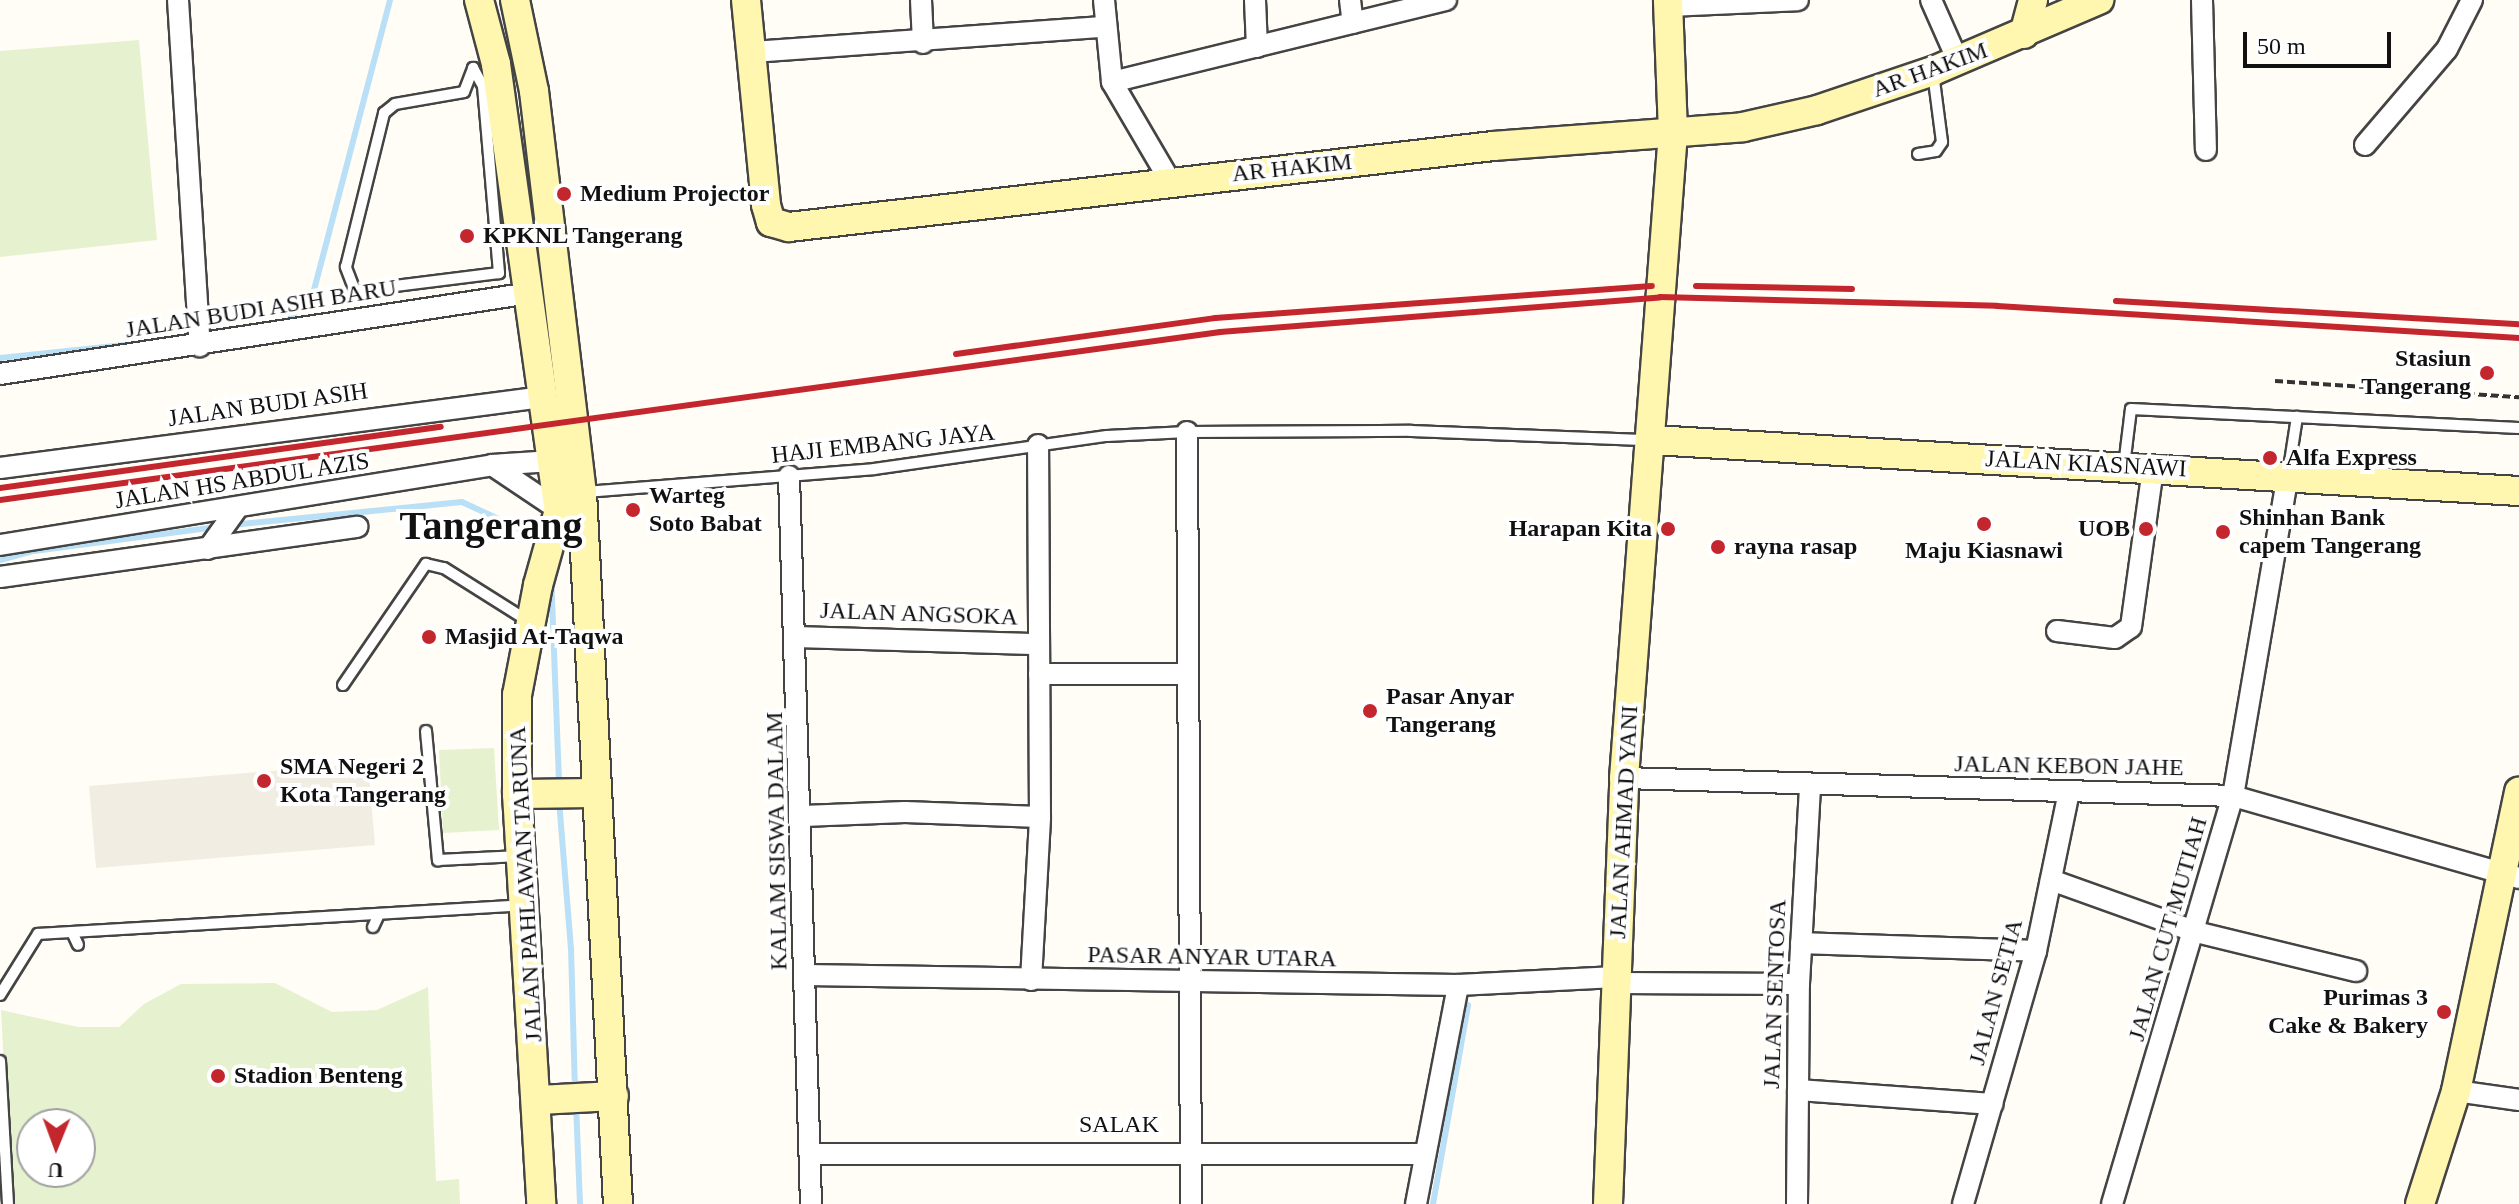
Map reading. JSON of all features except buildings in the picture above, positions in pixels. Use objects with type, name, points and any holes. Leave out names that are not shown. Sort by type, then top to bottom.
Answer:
[{"type":"street","points":[[178,0],[199,337]]},
{"type":"street","name":"JALAN PAHLAWAN TARUNA","points":[[479,0],[485,66],[530,293],[558,517],[538,585],[517,695],[524,794],[522,856],[525,905],[547,1099],[541,1204]]},
{"type":"street","points":[[515,0],[534,91],[582,492],[591,793],[606,1097],[618,1204]]},
{"type":"street","name":"AR HAKIM","points":[[746,0],[766,205],[778,226],[1170,181],[1781,120],[1945,66],[2099,0]]},
{"type":"street","points":[[921,0],[923,43]]},
{"type":"street","points":[[1104,0],[1103,27],[1112,82],[1170,181]]},
{"type":"street","points":[[1255,0],[1257,47]]},
{"type":"street","points":[[1350,0],[1353,23]]},
{"type":"street","points":[[1668,3],[1798,0]]},
{"type":"street","points":[[1931,0],[1945,66]]},
{"type":"street","points":[[2024,34],[2033,0]]},
{"type":"street","points":[[2202,0],[2206,150]]},
{"type":"street","points":[[2365,145],[2447,49],[2472,0]]},
{"type":"street","points":[[1112,82],[1437,1]]},
{"type":"street","name":"JALAN AHMAD YANI","points":[[1608,1204],[1624,778],[1653,440],[1673,132],[1668,3]]},
{"type":"street","points":[[752,52],[923,43],[1103,27]]},
{"type":"street","name":"JALAN BUDI ASIH BARU","points":[[0,374],[199,337],[530,293]]},
{"type":"street","name":"JALAN BUDI ASIH","points":[[0,468],[543,397]]},
{"type":"street","points":[[1187,432],[1186,983],[1191,1204]]},
{"type":"street","name":"JALAN KIASNAWI","points":[[1653,440],[2519,491]]},
{"type":"street","points":[[1031,980],[1040,817],[1038,445]]},
{"type":"street","name":"JALAN HS ABDUL AZIS","points":[[1,550],[492,465],[553,461]]},
{"type":"street","points":[[492,465],[558,517]]},
{"type":"street","points":[[2057,631],[2115,638],[2131,627],[2153,468]]},
{"type":"street","name":"JALAN CUT MUTIAH","points":[[2112,1204],[2196,932],[2233,796],[2288,475]]},
{"type":"street","name":"KALAM SISWA DALAM","points":[[789,476],[803,816],[813,1154],[811,1204]]},
{"type":"street","points":[[208,549],[236,510]]},
{"type":"street","points":[[0,577],[358,527]]},
{"type":"street","name":"JALAN ANGSOKA","points":[[797,637],[1039,644]]},
{"type":"street","points":[[1039,674],[1186,674]]},
{"type":"street","name":"JALAN KEBON JAHE","points":[[1624,778],[1810,786],[2233,796],[2510,878]]},
{"type":"street","name":"JALAN SENTOSA","points":[[1797,1204],[1799,984],[1810,786]]},
{"type":"street","name":"JALAN SETIA","points":[[1963,1204],[2036,951],[2069,792]]},
{"type":"street","points":[[2420,1204],[2456,1091],[2510,878],[2519,792]]},
{"type":"street","points":[[524,794],[591,793]]},
{"type":"street","points":[[803,816],[905,812],[1040,817]]},
{"type":"street","points":[[2051,880],[2196,932],[2356,971]]},
{"type":"street","points":[[1801,943],[2036,951]]},
{"type":"street","name":"PASAR ANYAR UTARA","points":[[806,975],[1186,983],[1458,985],[1616,980],[1799,984]]},
{"type":"street","points":[[1416,1204],[1458,985]]},
{"type":"street","points":[[1798,1090],[1992,1104]]},
{"type":"street","points":[[2456,1091],[2519,1100]]},
{"type":"street","points":[[547,1099],[606,1097]]},
{"type":"street","name":"SALAK","points":[[813,1154],[1190,1151],[1425,1154]]},
{"type":"lane","points":[[485,66],[483,86],[499,273],[355,291],[346,267],[384,113],[395,104],[464,92],[485,66]]},
{"type":"lane","points":[[1918,154],[1936,151],[1942,142],[1945,66]]},
{"type":"lane","points":[[2123,467],[2131,409],[2519,428]]},
{"type":"lane","points":[[2288,475],[2297,417]]},
{"type":"lane","name":"HAJI EMBANG JAYA","points":[[582,492],[789,476],[1038,445],[1187,432],[1411,431],[1653,440]]},
{"type":"lane","points":[[343,685],[426,564],[444,568],[530,622]]},
{"type":"lane","points":[[426,731],[438,860],[522,856]]},
{"type":"lane","points":[[0,995],[34,935],[525,905]]},
{"type":"lane","points":[[373,927],[379,914]]},
{"type":"lane","points":[[327,916],[334,928]]},
{"type":"lane","points":[[115,943],[121,929]]},
{"type":"lane","points":[[72,932],[78,945]]},
{"type":"lane","points":[[0,1061],[8,1204]]},
{"type":"path","points":[[2275,381],[2519,397]]},
{"type":"green space","points":[[139,40],[157,240],[0,257],[0,51]]},
{"type":"green space","points":[[494,748],[499,830],[443,833],[439,750]]},
{"type":"green space","name":"Stadion Benteng","points":[[275,983],[332,1012],[377,1010],[428,987],[436,1181],[459,1179],[460,1204],[11,1204],[1,1010],[78,1027],[119,1027],[144,1004],[181,984]]},
{"type":"shaded area","points":[[368,763],[375,845],[96,868],[89,786]]},
{"type":"waterway","points":[[289,320],[314,290],[390,0]]},
{"type":"waterway","points":[[0,358],[124,345]]},
{"type":"waterway","points":[[232,525],[462,502],[533,535],[538,545]]},
{"type":"waterway","points":[[0,560],[34,551],[217,527]]},
{"type":"waterway","points":[[551,573],[559,785]]},
{"type":"waterway","points":[[559,800],[571,948],[575,1089]]},
{"type":"waterway","points":[[1433,1204],[1468,1005]]},
{"type":"waterway","points":[[576,1104],[580,1204]]},
{"type":"railway","points":[[956,354],[1215,318],[1652,286]]},
{"type":"railway","points":[[1696,286],[1852,289]]},
{"type":"railway","points":[[0,500],[1220,332],[1660,297],[1997,306],[2519,338]]},
{"type":"railway","points":[[2116,301],[2519,324]]},
{"type":"railway","points":[[0,488],[441,427]]},
{"type":"place","name":"Medium Projector","points":[[564,194]]},
{"type":"place","name":"KPKNL Tangerang","points":[[467,236]]},
{"type":"place","name":"Stasiun Tangerang","points":[[2487,373]]},
{"type":"place","name":"Alfa Express","points":[[2270,458]]},
{"type":"place","name":"Warteg Soto Babat","points":[[633,510]]},
{"type":"place","name":"Maju Kiasnawi","points":[[1984,524]]},
{"type":"place","name":"Harapan Kita","points":[[1668,529]]},
{"type":"place","name":"UOB","points":[[2146,529]]},
{"type":"place","name":"Shinhan Bank capem Tangerang","points":[[2223,532]]},
{"type":"place","name":"rayna rasap","points":[[1718,547]]},
{"type":"place","name":"Masjid At-Taqwa","points":[[429,637]]},
{"type":"place","name":"Pasar Anyar Tangerang","points":[[1370,711]]},
{"type":"place","name":"SMA Negeri 2 Kota Tangerang","points":[[264,781]]},
{"type":"place","name":"Purimas 3 Cake & Bakery","points":[[2444,1012]]},
{"type":"place","name":"Stadion Benteng","points":[[218,1076]]},
{"type":"district","name":"Tangerang","points":[[491,526]]}]
